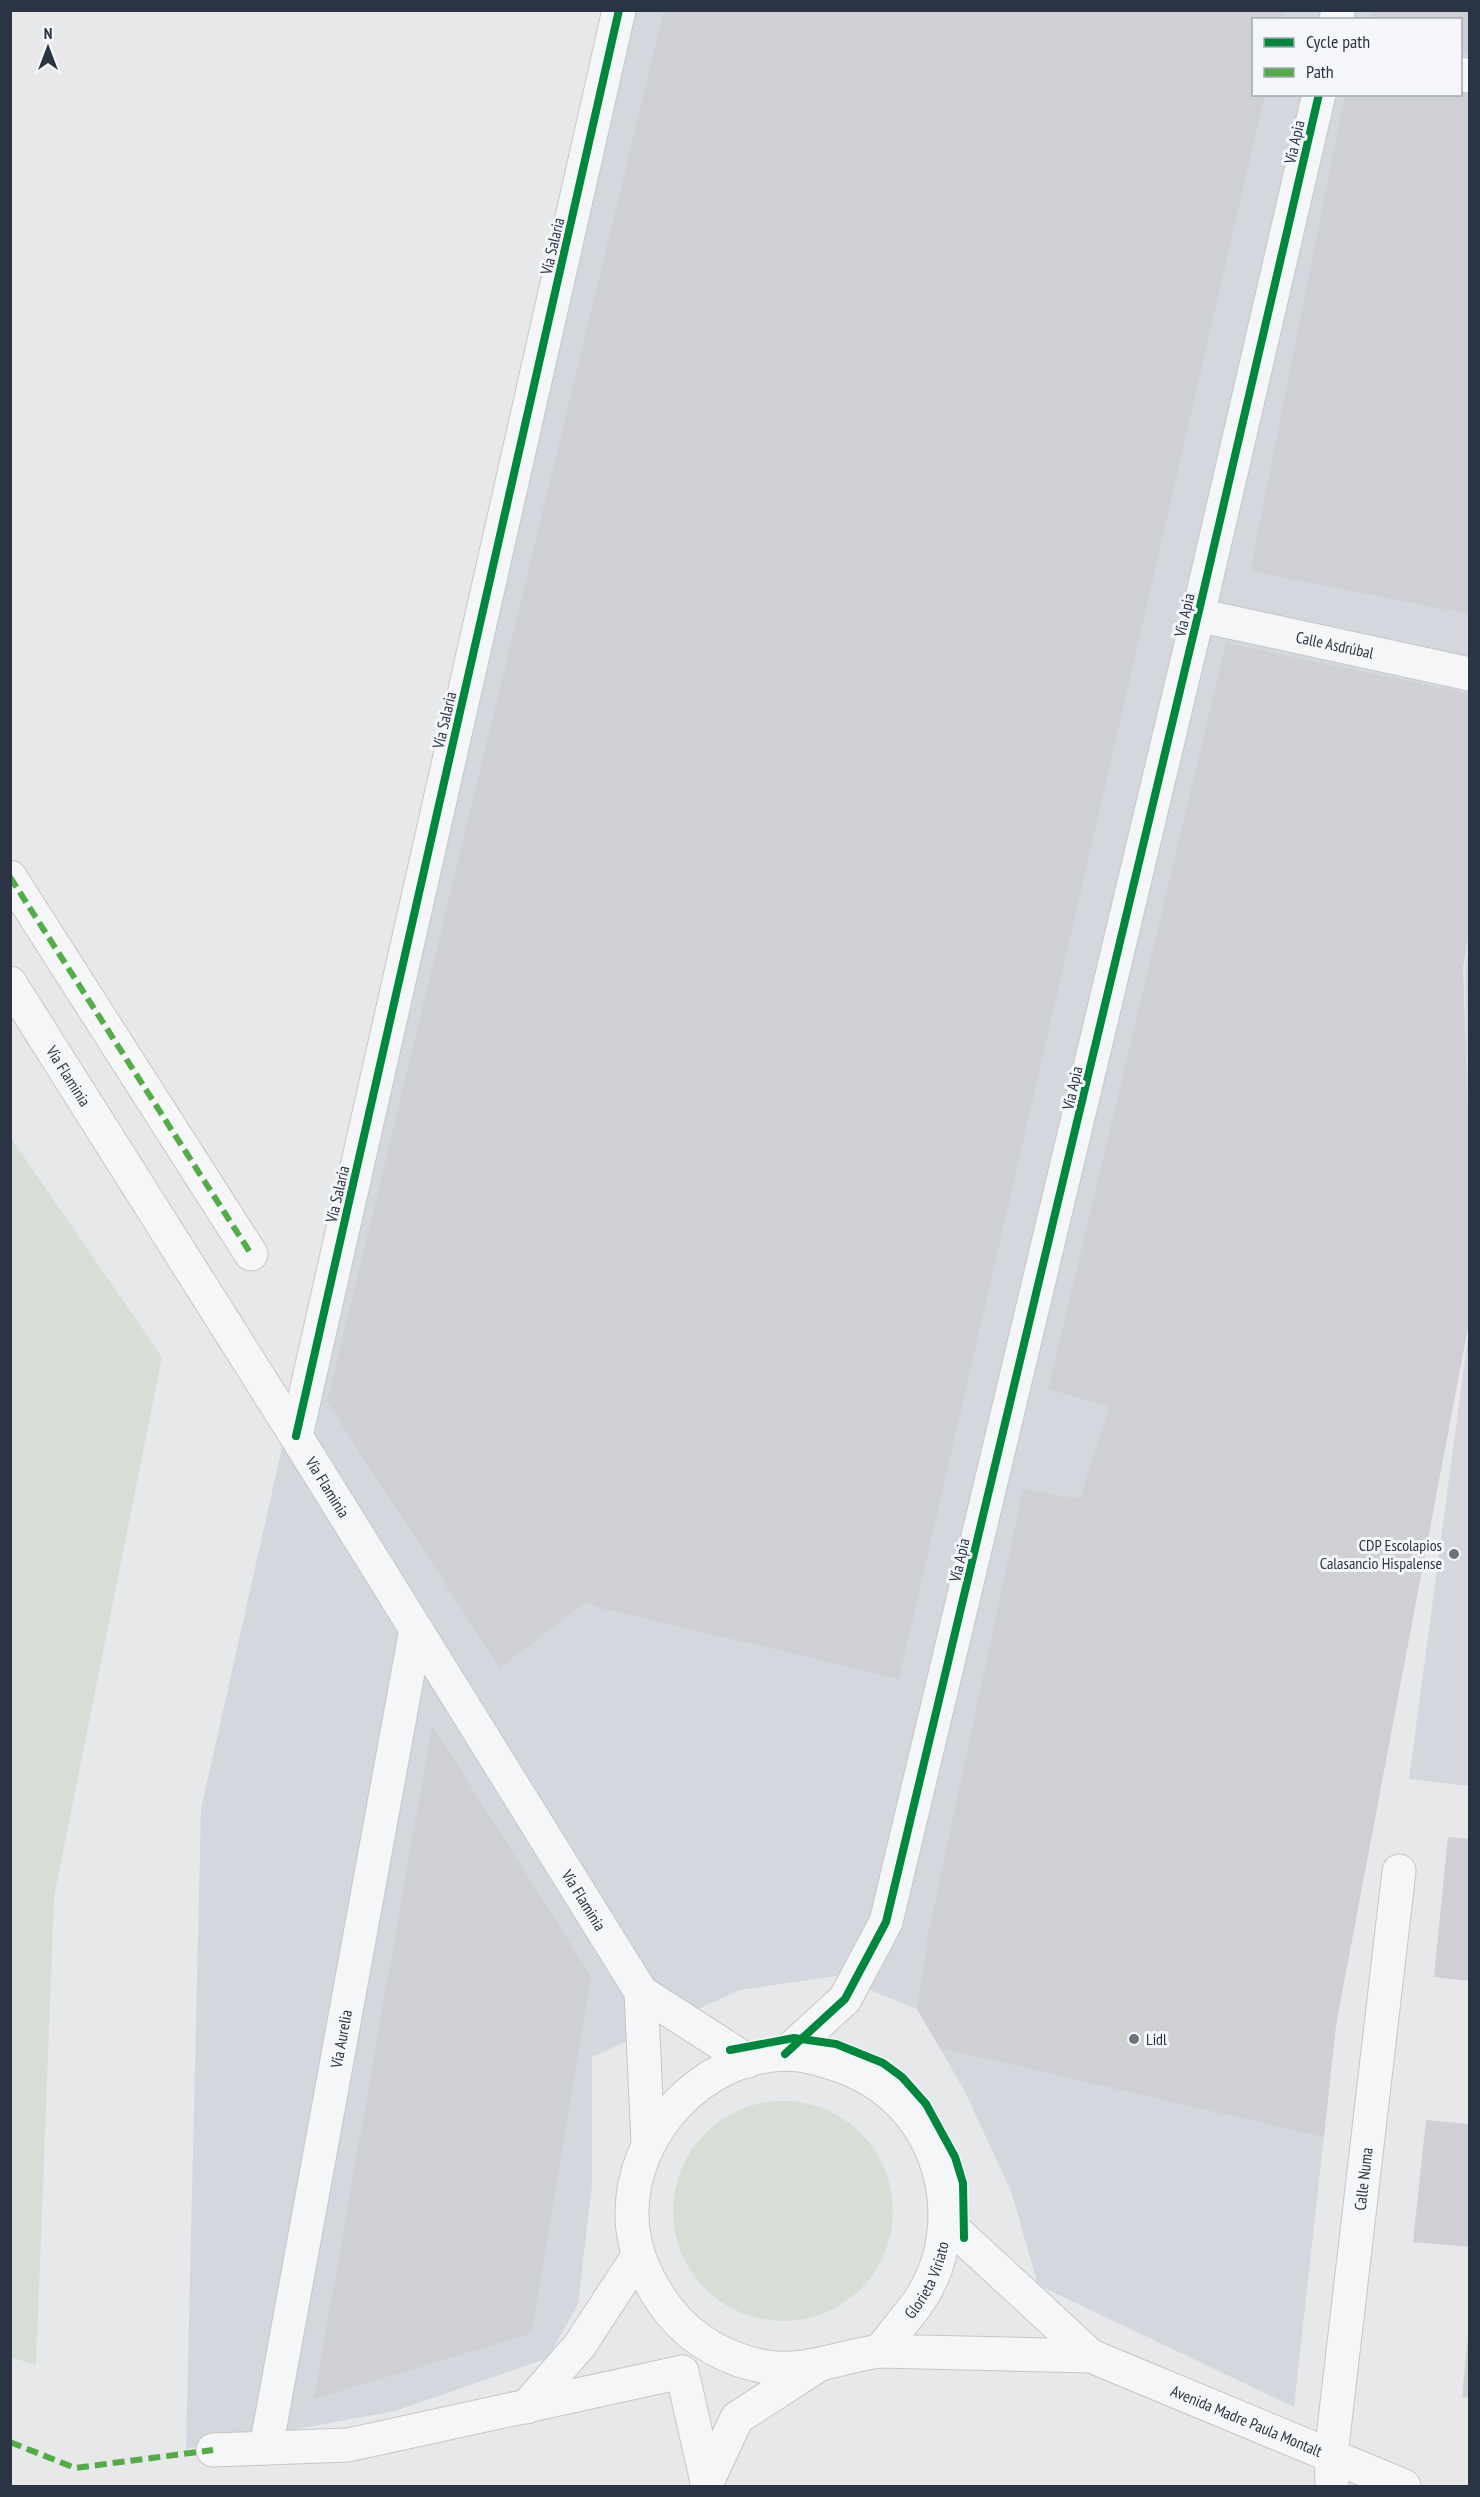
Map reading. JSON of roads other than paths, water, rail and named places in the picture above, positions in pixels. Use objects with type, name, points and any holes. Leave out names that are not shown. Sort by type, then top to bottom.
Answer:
[{"type":"street","name":"Vía Salaria","points":[[296,1436],[619,10]]},
{"type":"street","name":"Vía Apia","points":[[785,2054],[844,2000],[886,1922],[1198,615],[1319,96]]},
{"type":"street","name":"Calle Asdrúbal","points":[[1198,615],[1470,674]]},
{"type":"street","points":[[10,877],[251,1254]]},
{"type":"street","name":"Vía Flaminia","points":[[10,983],[296,1436],[641,1992],[748,2061]]},
{"type":"street","name":"Vía Aurelia","points":[[266,2448],[416,1629]]},
{"type":"street","name":"Calle Numa","points":[[1331,2471],[1399,1871]]},
{"type":"street","name":"Vía Flaminia","points":[[641,1992],[648,2144]]},
{"type":"street","name":"Glorieta Viriato","points":[[785,2054],[814,2057],[858,2071],[896,2097],[925,2133],[942,2176],[946,2222],[937,2265],[918,2303],[880,2351],[855,2354],[817,2366],[768,2367],[721,2353],[681,2326],[655,2293],[638,2256],[632,2218],[636,2180],[648,2144],[677,2102],[718,2072],[748,2061],[785,2054]]},
{"type":"street","name":"Avenida Madre Paula Montalt","points":[[946,2222],[1091,2356],[1331,2471],[1404,2487]]},
{"type":"street","points":[[526,2407],[580,2345],[638,2256]]},
{"type":"street","points":[[213,2450],[348,2445],[526,2407],[682,2372],[704,2343]]},
{"type":"street","name":"Avenida Madre Paula Montalt","points":[[880,2351],[1091,2356]]},
{"type":"street","points":[[708,2484],[737,2418],[817,2366]]},
{"type":"street","points":[[682,2372],[708,2484]]},
{"type":"place","name":"CDP Escolapios Calasancio Hispalense","points":[[1454,1554]]},
{"type":"place","name":"Lidl","points":[[1134,2039]]}]
